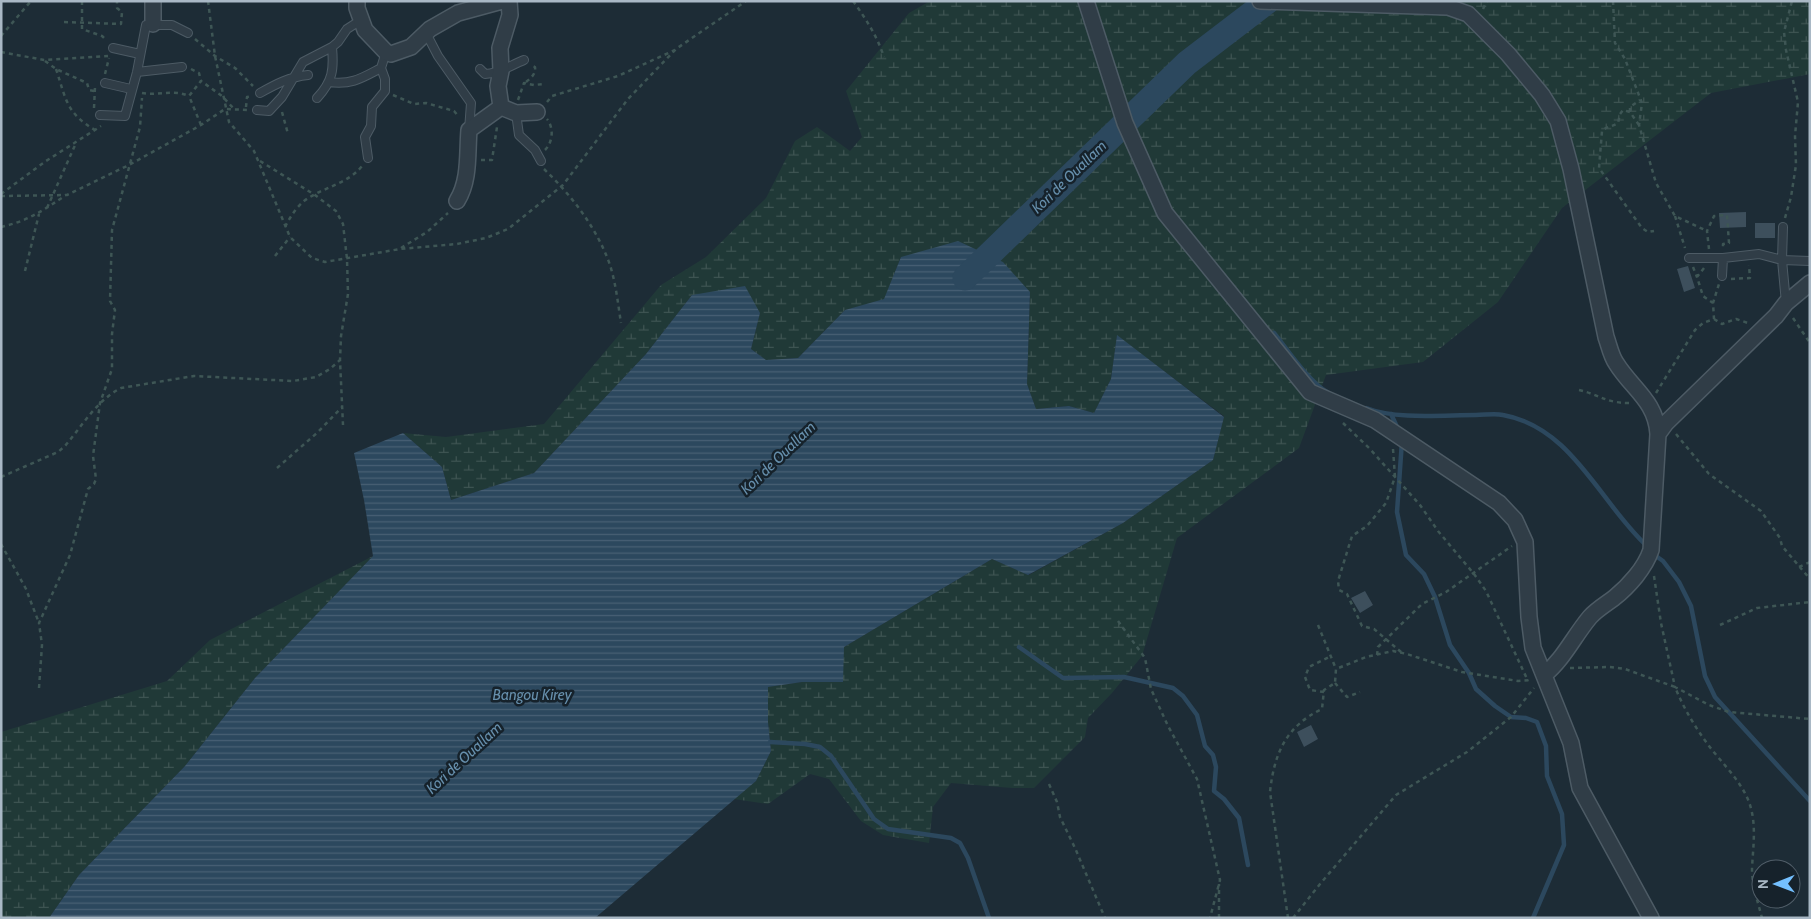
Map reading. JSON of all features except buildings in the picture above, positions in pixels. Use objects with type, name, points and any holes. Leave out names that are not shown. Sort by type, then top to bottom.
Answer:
[{"type":"street","points":[[153,1],[153,24]]},
{"type":"street","points":[[357,1],[365,30],[386,52],[391,54],[411,47],[426,33],[458,13],[502,1]]},
{"type":"street","points":[[501,107],[498,86],[501,71],[500,48],[510,15],[510,1]]},
{"type":"street","points":[[1086,1],[1125,122],[1164,213],[1310,392],[1375,420],[1499,503],[1515,520],[1524,538],[1533,648],[1549,671],[1571,743],[1580,788],[1651,918]]},
{"type":"street","points":[[1260,1],[1448,7],[1468,14],[1508,54],[1542,95],[1558,121],[1606,337],[1615,362],[1648,402],[1662,428],[1652,550],[1649,558],[1626,586],[1591,616],[1549,671]]},
{"type":"street","points":[[457,201],[466,181],[469,130],[501,107]]},
{"type":"street","points":[[501,107],[516,114],[537,112]]},
{"type":"street","points":[[1662,428],[1776,316],[1786,303],[1810,283]]},
{"type":"lane","points":[[257,110],[269,111],[279,100],[303,62],[332,47],[347,29],[361,20]]},
{"type":"lane","points":[[100,115],[125,116],[137,72],[146,24],[172,25],[188,33]]},
{"type":"lane","points":[[426,33],[438,56],[471,103],[469,130]]},
{"type":"lane","points":[[317,98],[329,82],[334,63],[332,47]]},
{"type":"lane","points":[[113,48],[140,54]]},
{"type":"lane","points":[[368,158],[365,137],[371,126],[372,107],[385,92],[385,79],[382,68],[386,52]]},
{"type":"lane","points":[[480,69],[485,74],[496,74],[506,67],[524,60]]},
{"type":"lane","points":[[137,72],[182,67]]},
{"type":"lane","points":[[329,82],[342,84],[353,82],[382,68]]},
{"type":"lane","points":[[260,93],[293,77],[308,75]]},
{"type":"lane","points":[[105,83],[131,89]]},
{"type":"lane","points":[[516,114],[519,135],[535,150],[541,162]]},
{"type":"lane","points":[[1782,227],[1782,260],[1786,303]]},
{"type":"lane","points":[[1689,258],[1722,258],[1759,254],[1782,260],[1810,261]]},
{"type":"lane","points":[[1722,258],[1723,278]]},
{"type":"path","points":[[1,36],[31,1]]},
{"type":"path","points":[[82,1],[82,28],[102,36],[113,48]]},
{"type":"path","points":[[64,22],[121,24],[122,12],[117,8],[118,1]]},
{"type":"path","points":[[208,1],[215,56],[228,122],[254,152],[290,237],[312,258],[325,262],[400,249],[457,244],[486,238],[508,229],[562,186],[628,99],[676,49]]},
{"type":"path","points":[[535,150],[545,150],[549,146],[552,131],[551,123],[547,119],[540,117],[537,112],[552,96],[618,76],[676,49],[746,1]]},
{"type":"path","points":[[853,1],[866,18],[879,42],[884,57]]},
{"type":"path","points":[[1614,1],[1615,43],[1626,59],[1642,103],[1640,125],[1656,183],[1674,216],[1689,258]]},
{"type":"path","points":[[1782,227],[1791,197],[1796,165],[1795,136],[1798,102],[1786,50],[1784,32],[1792,1]]},
{"type":"path","points":[[188,33],[215,56],[235,68],[260,93]]},
{"type":"path","points":[[1,52],[44,60],[109,56],[104,78],[105,83],[95,86],[94,90],[93,107],[100,115]]},
{"type":"path","points":[[44,60],[56,69],[87,83],[89,90],[94,90]]},
{"type":"path","points":[[516,114],[522,85],[534,76],[536,71],[535,67],[524,60]]},
{"type":"path","points":[[182,67],[199,72],[202,82],[222,96],[235,110]]},
{"type":"path","points":[[56,69],[68,107],[80,121],[95,130]]},
{"type":"path","points":[[189,96],[202,82]]},
{"type":"path","points":[[526,82],[534,85],[544,84]]},
{"type":"path","points":[[131,89],[148,94],[180,92],[189,96],[201,125]]},
{"type":"path","points":[[385,92],[414,104],[426,103],[454,111],[469,130]]},
{"type":"path","points":[[39,623],[70,555],[88,489],[94,484],[96,479],[93,456],[100,402],[112,369],[112,334],[115,310],[110,301],[110,246],[112,230],[140,126],[142,93]]},
{"type":"path","points":[[279,100],[288,134]]},
{"type":"path","points":[[1630,112],[1630,106],[1640,100]]},
{"type":"path","points":[[467,161],[492,160],[501,107]]},
{"type":"path","points":[[1,227],[18,223],[39,214],[67,195],[129,165],[201,125],[225,109],[257,110]]},
{"type":"path","points":[[1640,125],[1630,112],[1623,110],[1618,123],[1614,126],[1607,126],[1602,131],[1599,168],[1642,228],[1648,232],[1654,231]]},
{"type":"path","points":[[1,195],[95,130],[110,115]]},
{"type":"path","points":[[47,208],[77,141]]},
{"type":"path","points":[[285,226],[299,206],[315,195],[352,177],[368,158]]},
{"type":"path","points":[[258,160],[315,195],[336,211],[343,224],[348,294],[341,336],[340,360],[343,425]]},
{"type":"path","points":[[541,162],[544,169],[562,186],[594,230],[614,280],[621,323]]},
{"type":"path","points":[[1,195],[67,195]]},
{"type":"path","points":[[400,249],[441,221],[457,201]]},
{"type":"path","points":[[25,272],[39,214]]},
{"type":"path","points":[[1674,216],[1707,231]]},
{"type":"path","points":[[275,256],[290,237]]},
{"type":"path","points":[[1714,319],[1712,303],[1723,278],[1750,278],[1749,255]]},
{"type":"path","points":[[1786,303],[1795,324],[1810,343]]},
{"type":"path","points":[[1579,390],[1616,403],[1648,402],[1660,387],[1695,330],[1702,323],[1714,319]]},
{"type":"path","points":[[1714,319],[1722,324],[1736,320],[1748,324]]},
{"type":"path","points":[[1,477],[58,452],[65,446],[100,402],[121,388],[194,376],[293,381],[316,376],[330,369],[340,360]]},
{"type":"path","points":[[277,468],[318,432],[342,407]]},
{"type":"path","points":[[1337,417],[1370,449],[1420,505],[1438,531],[1474,574],[1486,591],[1528,681]]},
{"type":"path","points":[[1662,428],[1709,474],[1761,511],[1780,538],[1782,546],[1810,579]]},
{"type":"path","points":[[1392,431],[1395,477],[1386,503],[1367,526],[1352,536],[1338,581],[1339,590],[1347,594],[1362,626],[1374,629],[1402,653]]},
{"type":"path","points":[[1376,655],[1378,647],[1422,604],[1446,592],[1474,574],[1524,538]]},
{"type":"path","points":[[1,544],[26,589],[39,623],[42,645],[39,688]]},
{"type":"path","points":[[1649,558],[1654,571],[1660,624],[1675,687],[1693,724],[1736,780],[1748,800],[1755,836],[1752,871],[1762,918]]},
{"type":"path","points":[[1799,567],[1810,562]]},
{"type":"path","points":[[1720,625],[1757,608],[1810,602]]},
{"type":"path","points":[[1118,621],[1145,658],[1151,689],[1168,726],[1197,779],[1220,880],[1219,918]]},
{"type":"path","points":[[1318,624],[1336,669],[1335,683],[1346,697],[1360,692]]},
{"type":"path","points":[[1336,669],[1366,657],[1393,652],[1402,653],[1462,672],[1518,681],[1528,681],[1549,671],[1610,667],[1625,669],[1675,687],[1709,705],[1729,712],[1810,719]]},
{"type":"path","points":[[1324,692],[1310,690],[1305,677],[1309,667],[1331,656]]},
{"type":"path","points":[[1293,918],[1396,795],[1467,752],[1511,716],[1549,671]]},
{"type":"path","points":[[1288,918],[1270,792],[1271,778],[1280,748],[1294,728],[1306,716],[1322,709],[1324,690],[1335,683]]},
{"type":"path","points":[[1049,784],[1057,802],[1060,817],[1105,918]]},
{"type":"path","points":[[1210,918],[1220,880]]},
{"type":"green space","points":[[930,1],[1810,1],[1810,74],[1711,93],[1562,208],[1498,302],[1423,362],[1326,375],[1299,448],[1177,538],[1142,656],[1112,693],[1088,718],[1085,737],[1034,788],[951,783],[933,807],[929,843],[883,835],[861,821],[829,779],[810,774],[768,804],[734,799],[756,781],[771,751],[767,687],[802,682],[844,647],[992,559],[1029,575],[1123,523],[1213,460],[1224,416],[1117,336],[1111,379],[1094,413],[1069,406],[1036,409],[1027,384],[1030,292],[901,257],[884,300],[845,310],[798,358],[766,360],[751,349],[760,313],[692,295],[646,354],[534,473],[451,500],[442,467],[403,433],[446,437],[544,424],[661,285],[706,257],[766,198],[795,141],[817,127],[850,151],[862,137],[846,91],[909,13]]},
{"type":"green space","points":[[373,556],[255,678],[185,766],[79,875],[49,918],[1,918],[1,732],[167,681],[210,640]]},
{"type":"water","name":"Bangou Kirey","points":[[958,241],[1003,262],[1030,292],[1027,384],[1036,409],[1069,406],[1094,413],[1111,379],[1117,335],[1224,417],[1213,460],[1123,523],[1028,575],[992,559],[844,647],[843,682],[802,682],[768,687],[768,722],[771,751],[756,781],[595,918],[49,918],[79,875],[185,766],[255,678],[373,556],[354,453],[403,433],[442,467],[451,500],[534,473],[646,354],[692,295],[745,286],[760,313],[751,349],[766,360],[798,358],[845,310],[884,299],[901,257]]},
{"type":"waterway","name":"Kori de Ouallam","points":[[965,278],[1187,63],[1268,1]]},
{"type":"waterway","points":[[1274,333],[1313,381],[1327,392]]},
{"type":"waterway","points":[[1366,408],[1378,412],[1406,415],[1500,414],[1527,422],[1548,434],[1566,450],[1630,529],[1647,546]]},
{"type":"waterway","points":[[1391,414],[1398,429]]},
{"type":"waterway","points":[[1402,441],[1397,512],[1406,555],[1424,574],[1435,597],[1450,645],[1469,673],[1476,689],[1511,717],[1526,718],[1537,722],[1546,746],[1547,776],[1562,814],[1564,845],[1533,918]]},
{"type":"waterway","points":[[1653,554],[1663,561],[1679,582],[1691,606],[1705,676],[1715,697],[1810,801]]},
{"type":"waterway","points":[[1019,647],[1063,678],[1124,677],[1173,688],[1183,696],[1197,715],[1205,746],[1213,755],[1216,767],[1214,791],[1224,799],[1239,818],[1248,865]]},
{"type":"waterway","points":[[770,742],[820,747],[831,756],[874,819],[888,829],[951,838],[960,843],[968,858],[989,918]]}]
